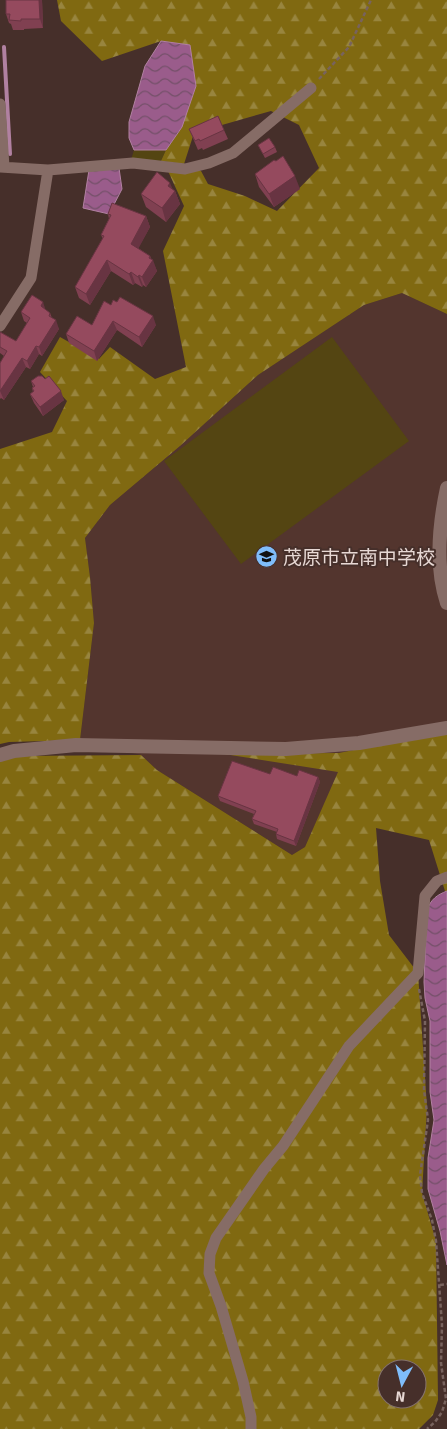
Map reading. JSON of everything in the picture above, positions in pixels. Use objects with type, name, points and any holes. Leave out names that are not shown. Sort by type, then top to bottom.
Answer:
[{"type":"street","points":[[0,104],[2,167],[48,170],[134,163],[185,169],[209,163],[233,153],[311,88]]},
{"type":"street","points":[[0,326],[31,278],[48,170]]},
{"type":"street","points":[[447,488],[441,515],[440,553],[442,589],[447,603]]},
{"type":"street","points":[[0,755],[14,751],[76,745],[286,749],[359,743],[447,728]]},
{"type":"street","points":[[251,1429],[251,1417],[243,1381],[221,1306],[209,1273],[210,1254],[216,1238],[264,1169],[283,1146],[349,1046],[418,973],[425,896],[437,881],[447,877]]},
{"type":"path","points":[[311,88],[349,47],[371,0]]},
{"type":"path","points":[[418,973],[426,1048],[424,1090],[428,1120],[420,1175],[422,1193],[432,1220],[440,1285],[441,1362],[446,1399],[442,1412],[427,1429]]},
{"type":"path","points":[[440,1285],[447,1284]]},
{"type":"shaded area","points":[[134,150],[166,150],[161,161],[131,160]]},
{"type":"shaded area","name":"茂原市立南中学校","points":[[402,293],[447,314],[447,731],[339,772],[305,847],[292,855],[157,770],[141,755],[80,740],[94,623],[85,538],[110,505],[180,446],[258,375],[364,305]]},
{"type":"shaded area","points":[[332,337],[409,441],[241,564],[164,461]]},
{"type":"green space","points":[[57,0],[447,0],[447,314],[402,293],[364,305],[258,375],[180,446],[110,505],[85,538],[94,623],[80,740],[9,742],[0,744],[0,449],[52,432],[67,401],[40,372],[60,337],[99,359],[110,347],[155,379],[186,367],[163,251],[184,206],[168,171],[201,171],[208,184],[245,196],[277,211],[319,168],[299,125],[271,111],[194,133],[184,164],[161,161],[166,150],[182,127],[190,45],[161,41],[102,61],[61,21]]},
{"type":"green space","points":[[447,731],[447,891],[445,891],[429,840],[376,828],[380,881],[389,935],[418,973],[427,1107],[422,1193],[436,1241],[438,1400],[433,1415],[419,1429],[0,1429],[0,760],[17,756],[141,755],[157,770],[292,855],[305,847],[338,772],[224,754],[339,753]]},
{"type":"water","points":[[161,41],[190,45],[196,86],[182,127],[166,150],[134,150],[129,138],[129,122],[145,66]]},
{"type":"water","points":[[119,168],[122,189],[109,214],[83,208],[89,170]]},
{"type":"water","points":[[447,891],[447,1265],[428,1189],[428,1158],[434,1120],[430,1092],[430,1021],[424,982],[427,910],[435,898]]},
{"type":"building","points":[[6,0],[39,0],[40,19],[9,20],[10,14],[6,14]]},
{"type":"building","points":[[218,116],[224,130],[200,141],[199,139],[195,141],[189,129]]},
{"type":"building","points":[[269,138],[275,147],[263,154],[258,145]]},
{"type":"building","points":[[283,156],[295,176],[269,194],[255,174],[274,160],[276,161]]},
{"type":"building","points":[[157,172],[170,183],[168,186],[175,191],[162,208],[141,194]]},
{"type":"building","points":[[112,203],[146,216],[131,244],[153,260],[142,277],[139,275],[138,277],[131,272],[129,274],[107,260],[86,294],[75,287],[104,236],[101,235],[111,215],[108,214]]},
{"type":"building","points":[[32,295],[43,302],[41,306],[50,313],[49,316],[56,320],[39,347],[36,346],[27,361],[22,358],[0,391],[0,363],[7,351],[0,347],[0,332],[16,341],[30,318],[21,312]]},
{"type":"building","points":[[120,297],[153,316],[139,337],[113,321],[94,351],[66,334],[77,316],[92,325],[104,301],[111,305],[113,300],[117,302]]},
{"type":"building","points":[[38,376],[42,376],[45,379],[49,376],[61,391],[40,407],[30,394],[34,391],[32,388],[35,386],[31,381]]},
{"type":"building","points":[[232,761],[270,774],[273,767],[297,776],[299,770],[318,777],[294,841],[276,834],[278,829],[252,819],[256,811],[218,796]]},
{"type":"waterway","points":[[4,47],[10,154]]},
{"type":"place","name":"茂原市立南中学校","points":[[267,557]]}]
